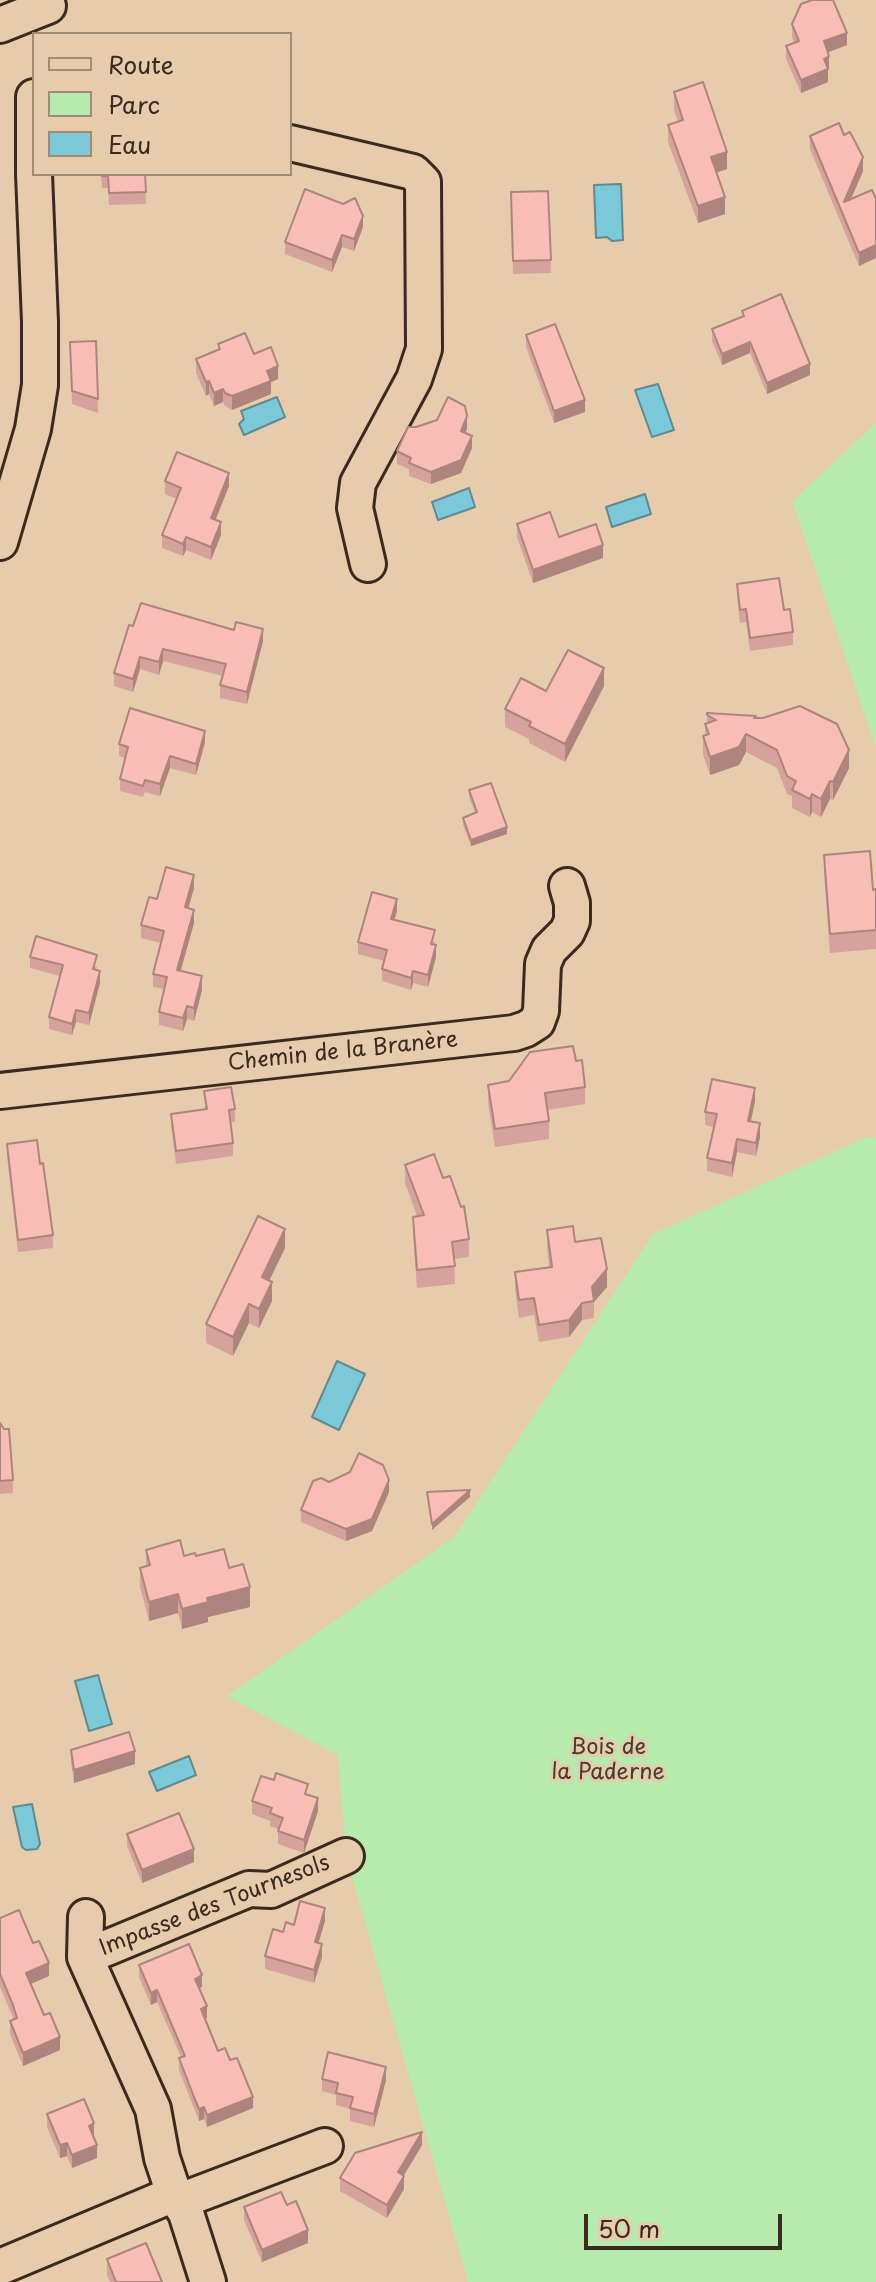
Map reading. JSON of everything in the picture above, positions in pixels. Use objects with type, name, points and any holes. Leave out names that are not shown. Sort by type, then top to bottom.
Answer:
[{"type":"street","points":[[0,25],[47,13]]},
{"type":"street","points":[[292,143],[413,172],[423,182],[425,343],[414,379],[358,483],[355,508],[368,564]]},
{"type":"street","points":[[0,542],[30,444],[40,385],[34,176]]},
{"type":"street","name":"Chemin de la Branère","points":[[0,1091],[526,1029],[537,1022],[541,1011],[543,964],[549,950],[567,932],[572,921],[573,911],[567,886]]},
{"type":"street","name":"Impasse des Tournesols","points":[[85,1957],[249,1889],[271,1890],[346,1856]]},
{"type":"street","name":"Impasse des Tournesols","points":[[86,1917],[85,1957],[153,2109],[162,2158],[186,2213],[208,2282]]},
{"type":"street","points":[[0,2267],[177,2198],[325,2146]]},
{"type":"green space","points":[[876,423],[876,747],[792,501]]},
{"type":"green space","name":"Bois de la Paderne","points":[[876,1137],[876,2282],[468,2282],[346,1856],[338,1755],[227,1696],[454,1537],[653,1234],[864,1138]]},
{"type":"water","points":[[621,184],[623,240],[596,238],[594,185]]},
{"type":"water","points":[[658,384],[674,430],[652,437],[635,390]]},
{"type":"water","points":[[277,397],[285,417],[244,435],[239,424],[244,419],[241,411]]},
{"type":"water","points":[[469,488],[475,507],[438,520],[432,502]]},
{"type":"water","points":[[645,494],[651,514],[612,527],[606,507]]},
{"type":"water","points":[[337,1361],[365,1374],[339,1430],[312,1417]]},
{"type":"water","points":[[98,1675],[112,1724],[89,1731],[75,1681]]},
{"type":"water","points":[[189,1756],[196,1775],[157,1791],[149,1772]]},
{"type":"water","points":[[32,1804],[40,1844],[37,1849],[26,1850],[22,1847],[13,1807]]},
{"type":"building","points":[[812,0],[833,0],[847,33],[824,41],[829,56],[824,59],[828,69],[801,80],[786,46],[799,41],[792,24],[801,4]]},
{"type":"building","points":[[703,82],[727,152],[711,157],[725,197],[698,206],[668,125],[683,120],[674,92]]},
{"type":"building","points":[[839,123],[844,135],[850,132],[863,157],[844,202],[872,190],[876,199],[876,245],[859,253],[810,136]]},
{"type":"building","points":[[108,176],[145,176],[146,192],[109,193]]},
{"type":"building","points":[[305,189],[343,204],[355,198],[363,216],[354,239],[342,235],[332,260],[285,242]]},
{"type":"building","points":[[548,191],[551,260],[513,261],[511,192]]},
{"type":"building","points":[[781,294],[810,364],[767,383],[750,342],[722,354],[712,329],[744,316],[742,311]]},
{"type":"building","points":[[555,324],[585,400],[554,411],[526,335]]},
{"type":"building","points":[[245,333],[254,354],[271,347],[278,366],[267,371],[271,381],[232,396],[223,389],[214,393],[196,359],[220,349],[218,344]]},
{"type":"building","points":[[96,341],[98,399],[72,391],[70,342]]},
{"type":"building","points":[[448,397],[465,406],[467,416],[461,431],[472,436],[461,460],[431,472],[409,463],[411,458],[397,451],[408,427],[437,420]]},
{"type":"building","points":[[177,452],[229,473],[211,518],[221,522],[211,547],[186,537],[183,544],[162,535],[181,488],[165,481]]},
{"type":"building","points":[[550,512],[559,537],[596,524],[603,545],[533,570],[517,524]]},
{"type":"building","points":[[779,578],[784,610],[790,609],[793,632],[750,638],[746,609],[740,610],[737,584]]},
{"type":"building","points":[[141,603],[234,630],[236,622],[263,629],[247,692],[220,685],[226,664],[163,649],[159,662],[140,657],[133,679],[114,673],[129,625],[133,626]]},
{"type":"building","points":[[568,650],[604,668],[565,744],[529,726],[531,722],[505,709],[521,678],[546,691]]},
{"type":"building","points":[[800,706],[837,724],[849,750],[821,799],[812,794],[810,799],[792,790],[796,781],[787,776],[777,750],[746,734],[739,747],[710,757],[703,736],[709,734],[705,724],[716,720],[707,713],[763,718]]},
{"type":"building","points":[[130,708],[205,731],[196,764],[170,756],[160,784],[145,780],[143,786],[120,779],[128,747],[119,744]]},
{"type":"building","points":[[491,783],[507,827],[471,840],[463,818],[477,812],[469,790]]},
{"type":"building","points":[[870,851],[873,890],[876,889],[876,930],[830,934],[824,855]]},
{"type":"building","points":[[166,867],[194,875],[185,907],[194,910],[177,970],[202,976],[194,1008],[187,1006],[183,1018],[159,1012],[167,977],[153,974],[164,931],[141,925],[149,897],[157,899]]},
{"type":"building","points":[[372,892],[397,899],[391,919],[435,930],[431,944],[436,945],[428,975],[413,971],[411,978],[382,969],[387,950],[358,942]]},
{"type":"building","points":[[36,936],[97,955],[93,969],[100,971],[89,1013],[76,1010],[72,1024],[49,1017],[63,965],[30,957]]},
{"type":"building","points":[[573,1046],[576,1061],[582,1060],[585,1087],[545,1093],[549,1121],[495,1129],[488,1085],[509,1081],[530,1052]]},
{"type":"building","points":[[712,1079],[755,1088],[748,1121],[760,1123],[756,1143],[737,1139],[732,1163],[707,1158],[717,1114],[705,1112]]},
{"type":"building","points":[[231,1087],[235,1109],[229,1110],[233,1143],[176,1151],[171,1114],[207,1109],[204,1091]]},
{"type":"building","points":[[37,1140],[53,1235],[18,1240],[7,1144]]},
{"type":"building","points":[[434,1154],[443,1178],[450,1176],[461,1207],[464,1206],[469,1239],[452,1242],[455,1266],[417,1270],[413,1217],[424,1215],[405,1165]]},
{"type":"building","points":[[258,1216],[285,1229],[262,1277],[272,1282],[259,1309],[249,1304],[233,1337],[206,1324]]},
{"type":"building","points":[[573,1226],[575,1242],[601,1238],[607,1269],[592,1287],[594,1301],[582,1303],[569,1320],[539,1325],[534,1298],[519,1300],[515,1272],[552,1267],[547,1230]]},
{"type":"building","points":[[0,1423],[4,1429],[9,1429],[13,1480],[0,1481]]},
{"type":"building","points":[[359,1453],[383,1465],[389,1480],[372,1519],[346,1529],[301,1510],[313,1481],[321,1478],[329,1482],[350,1472]]},
{"type":"building","points":[[470,1490],[432,1524],[427,1492]]},
{"type":"building","points":[[180,1540],[184,1556],[224,1549],[229,1568],[243,1564],[250,1587],[207,1598],[208,1602],[182,1609],[178,1594],[149,1602],[140,1568],[150,1565],[146,1550]]},
{"type":"building","points":[[129,1732],[135,1751],[74,1770],[71,1750]]},
{"type":"building","points":[[276,1773],[308,1784],[305,1794],[318,1798],[304,1840],[278,1831],[283,1818],[270,1813],[272,1808],[252,1801],[261,1776],[274,1780]]},
{"type":"building","points":[[179,1813],[194,1849],[142,1870],[127,1834]]},
{"type":"building","points":[[300,1901],[325,1908],[315,1942],[322,1944],[314,1970],[265,1956],[273,1929],[283,1932],[286,1922],[294,1925]]},
{"type":"building","points":[[19,1910],[33,1943],[39,1941],[49,1963],[26,1973],[44,2015],[50,2013],[60,2037],[23,2053],[10,2021],[17,2018],[0,1974],[0,1918]]},
{"type":"building","points":[[189,1944],[202,1975],[195,1979],[207,2006],[201,2009],[218,2051],[225,2048],[230,2060],[237,2058],[253,2097],[207,2115],[204,2107],[199,2109],[194,2097],[179,2058],[185,2056],[157,1990],[151,1993],[139,1965]]},
{"type":"building","points":[[328,2052],[386,2067],[374,2114],[350,2108],[353,2097],[336,2093],[338,2083],[322,2079]]},
{"type":"building","points":[[84,2099],[94,2123],[89,2126],[97,2145],[72,2155],[67,2143],[60,2145],[47,2114]]},
{"type":"building","points":[[422,2132],[398,2172],[404,2176],[387,2205],[340,2178],[355,2153]]},
{"type":"building","points":[[281,2192],[287,2205],[296,2201],[308,2230],[262,2250],[244,2207]]},
{"type":"building","points":[[146,2243],[162,2282],[116,2282],[107,2259]]}]
